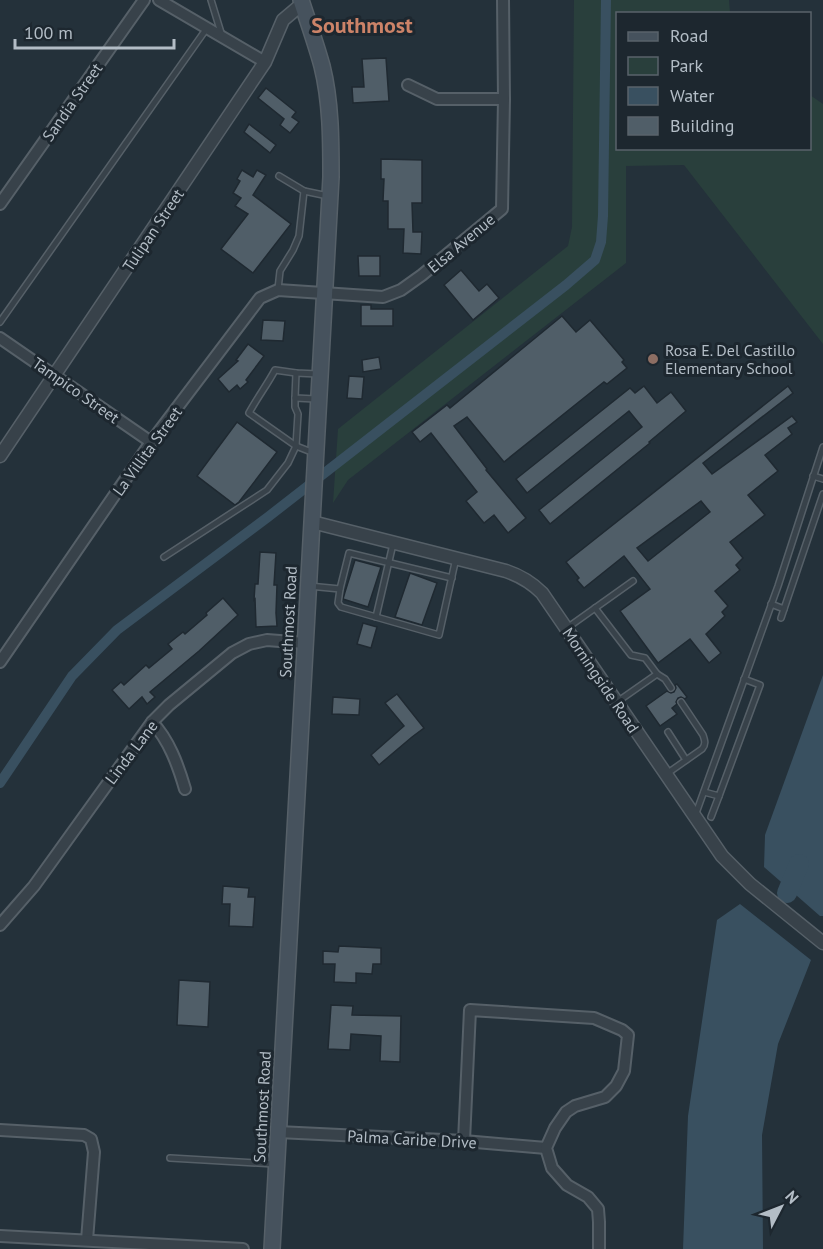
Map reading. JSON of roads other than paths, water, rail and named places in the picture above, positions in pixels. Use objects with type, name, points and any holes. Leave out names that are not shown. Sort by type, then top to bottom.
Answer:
[{"type":"main road","name":"Southmost Road","points":[[272,1249],[330,196],[331,141],[327,92],[302,2]]},
{"type":"street","name":"Sandia Street","points":[[0,204],[144,0]]},
{"type":"street","points":[[159,0],[265,62]]},
{"type":"street","name":"Elsa Avenue","points":[[324,293],[383,297],[401,290],[502,209],[503,0]]},
{"type":"street","name":"Tulipan Street","points":[[0,456],[265,62],[283,20],[302,2]]},
{"type":"street","points":[[408,85],[437,99],[504,99]]},
{"type":"street","points":[[278,290],[324,293]]},
{"type":"street","name":"La Villita Street","points":[[0,662],[151,442],[260,298],[278,290]]},
{"type":"street","name":"Tampico Street","points":[[0,338],[151,442]]},
{"type":"street","name":"Morningside Road","points":[[313,515],[393,543],[520,575],[532,583],[542,593],[722,856],[735,870],[823,943]]},
{"type":"street","name":"Linda Lane","points":[[0,925],[34,886],[152,722],[169,705],[232,653],[249,644],[267,640],[305,643]]},
{"type":"street","points":[[152,722],[160,731],[179,767],[185,789]]},
{"type":"street","points":[[464,1141],[470,1010],[594,1018],[622,1030],[628,1035],[624,1071],[616,1086],[605,1097],[575,1106],[566,1112],[555,1128],[546,1148],[552,1168],[567,1185],[588,1197],[597,1209],[599,1249]]},
{"type":"street","points":[[0,1130],[84,1135],[91,1139],[94,1152],[87,1240]]},
{"type":"street","name":"Palma Caribe Drive","points":[[278,1132],[464,1141],[546,1148]]},
{"type":"street","points":[[0,1236],[243,1249]]},
{"type":"lane","points":[[211,0],[223,37]]},
{"type":"lane","points":[[0,322],[207,28]]},
{"type":"lane","points":[[279,176],[304,191],[330,196]]},
{"type":"lane","points":[[278,290],[280,271],[299,236],[304,191]]},
{"type":"lane","points":[[316,453],[296,446],[249,412],[256,399],[267,387],[275,370],[320,374]]},
{"type":"lane","points":[[164,557],[267,490],[288,463],[296,446],[298,414],[295,407],[296,373]]},
{"type":"lane","points":[[295,398],[318,399]]},
{"type":"lane","points":[[694,817],[771,604],[823,447]]},
{"type":"lane","points":[[813,476],[823,479]]},
{"type":"lane","points":[[781,618],[823,494]]},
{"type":"lane","points":[[376,617],[393,543]]},
{"type":"lane","points":[[452,578],[349,553],[344,583],[339,589],[338,603],[340,607],[438,635],[452,578],[456,558]]},
{"type":"lane","points":[[346,565],[353,568]]},
{"type":"lane","points":[[378,576],[385,579]]},
{"type":"lane","points":[[566,629],[633,581]]},
{"type":"lane","points":[[309,586],[339,589]]},
{"type":"lane","points":[[373,592],[381,595]]},
{"type":"lane","points":[[771,604],[784,609]]},
{"type":"lane","points":[[596,608],[631,655],[645,658],[671,688]]},
{"type":"lane","points":[[616,702],[657,674]]},
{"type":"lane","points":[[711,817],[760,685],[744,679]]},
{"type":"lane","points":[[665,775],[705,745],[703,735],[681,702]]},
{"type":"lane","points":[[668,732],[686,760]]},
{"type":"lane","points":[[704,792],[719,796]]},
{"type":"lane","points":[[170,1158],[277,1165]]},
{"type":"water","points":[[823,675],[823,916],[820,916],[764,867],[765,835]]},
{"type":"water","points":[[740,904],[811,960],[778,1044],[762,1135],[763,1249],[683,1249],[688,1116],[717,920]]},
{"type":"waterway","points":[[0,783],[72,676],[117,630],[268,517],[595,260],[601,242],[603,216],[606,0]]},
{"type":"waterway","points":[[787,893],[799,864]]},
{"type":"place","name":"Rosa E. Del Castillo Elementary School","points":[[653,359]]},
{"type":"district","name":"Southmost","points":[[362,25]]}]
